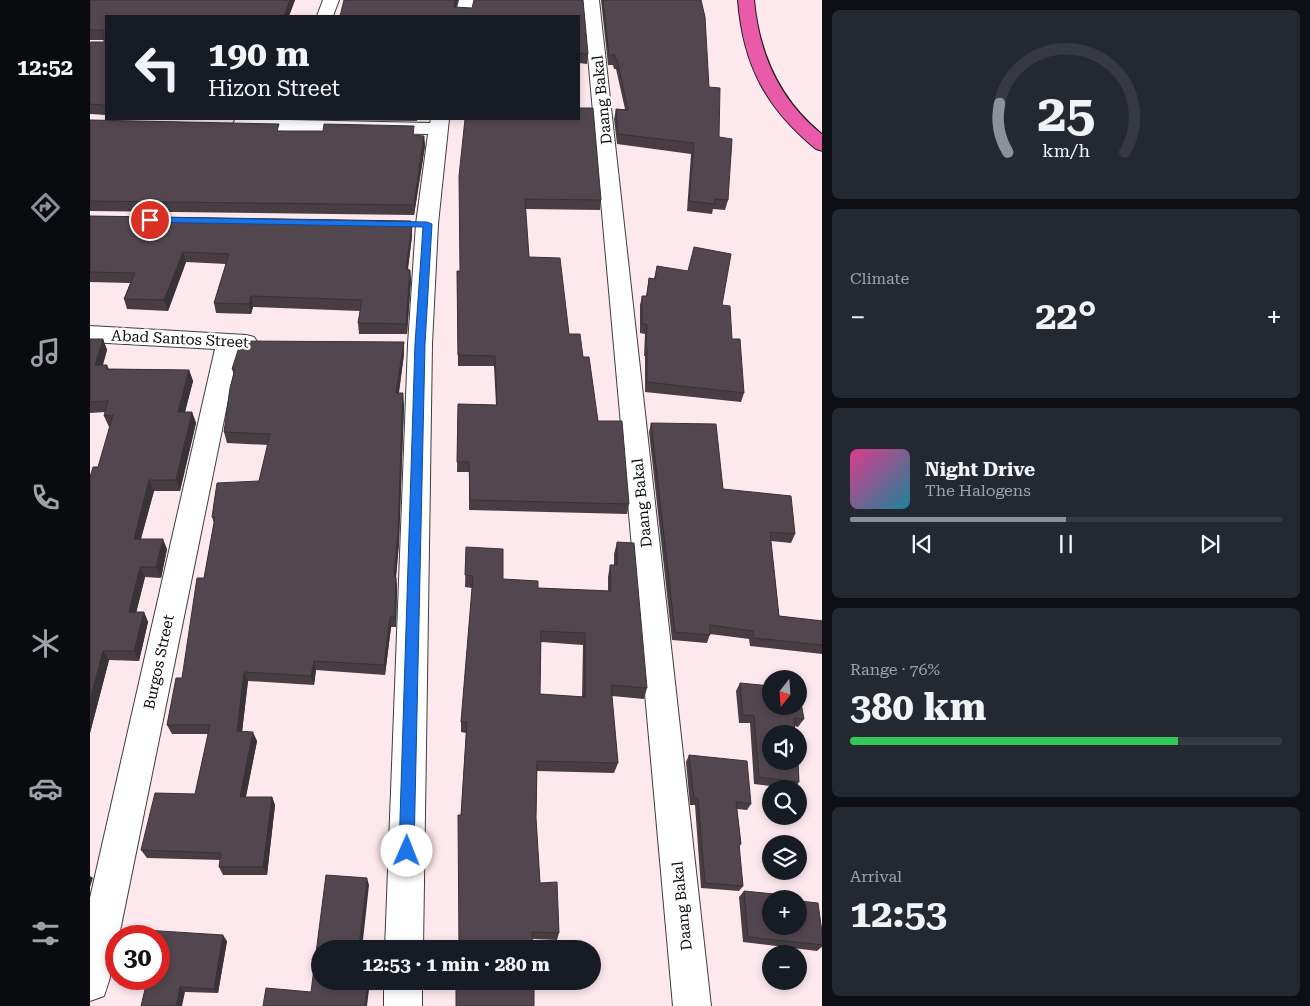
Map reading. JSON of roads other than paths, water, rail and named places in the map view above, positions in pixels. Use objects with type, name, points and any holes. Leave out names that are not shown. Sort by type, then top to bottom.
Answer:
[{"type":"highway","points":[[746,0],[752,48],[765,80],[792,118],[822,145]]},
{"type":"street","points":[[326,15],[330,0]]},
{"type":"street","points":[[463,15],[467,0]]},
{"type":"street","name":"Daang Bakal","points":[[591,0],[692,1006]]},
{"type":"street","points":[[225,124],[293,122],[439,124],[417,224],[410,344],[404,940]]},
{"type":"street","name":"Abad Santos Street","points":[[90,334],[266,343]]},
{"type":"street","name":"Burgos Street","points":[[90,982],[228,342]]},
{"type":"street","points":[[403,990],[403,1006]]}]
